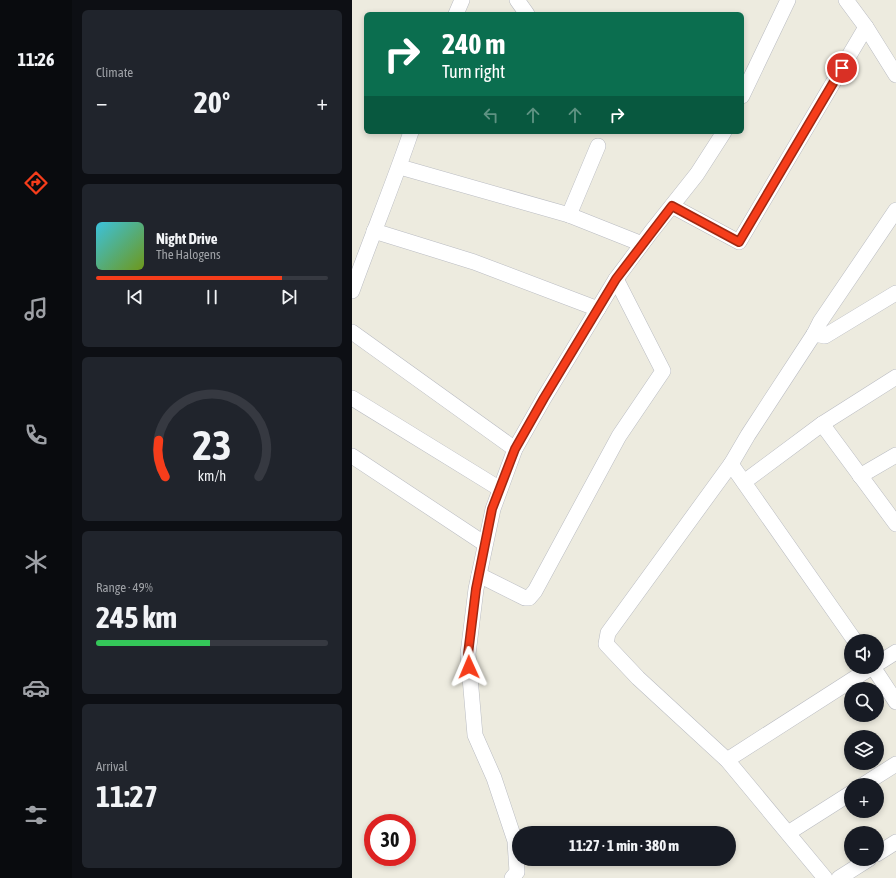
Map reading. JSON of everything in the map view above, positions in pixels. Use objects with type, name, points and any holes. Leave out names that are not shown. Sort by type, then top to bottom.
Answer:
[{"type":"street","points":[[457,12],[462,0]]},
{"type":"street","points":[[517,0],[526,12]]},
{"type":"street","points":[[744,92],[788,0]]},
{"type":"street","points":[[846,0],[866,27],[896,75]]},
{"type":"street","points":[[672,206],[739,242],[866,27]]},
{"type":"street","points":[[352,291],[400,167],[410,134]]},
{"type":"street","points":[[512,878],[516,872],[515,841],[494,778],[475,735],[468,654],[476,589],[492,509],[515,449],[616,279],[697,174],[723,134]]},
{"type":"street","points":[[569,215],[598,146]]},
{"type":"street","points":[[400,167],[569,215],[642,244]]},
{"type":"street","points":[[825,878],[727,760],[638,678],[606,644],[608,633],[731,464],[814,334],[820,322],[896,210]]},
{"type":"street","points":[[374,231],[474,262],[598,309]]},
{"type":"street","points":[[479,575],[525,598],[529,598],[539,584],[619,436],[663,371],[616,279]]},
{"type":"street","points":[[814,334],[825,336],[896,292]]},
{"type":"street","points":[[352,332],[515,449]]},
{"type":"street","points":[[744,482],[822,424],[896,377]]},
{"type":"street","points":[[352,398],[500,489]]},
{"type":"street","points":[[822,424],[896,524]]},
{"type":"street","points":[[860,476],[896,455]]},
{"type":"street","points":[[352,456],[485,544]]},
{"type":"street","points":[[731,464],[850,634]]},
{"type":"street","points":[[884,660],[896,652]]},
{"type":"street","points":[[727,760],[862,674]]},
{"type":"street","points":[[878,674],[896,702]]},
{"type":"street","points":[[874,778],[896,764]]},
{"type":"street","points":[[788,833],[844,797]]},
{"type":"street","points":[[884,850],[896,842]]},
{"type":"street","points":[[839,878],[858,866]]},
{"type":"route","points":[[469,667],[468,654],[476,589],[492,509],[515,449],[616,279],[672,206],[739,242],[842,68]]}]
